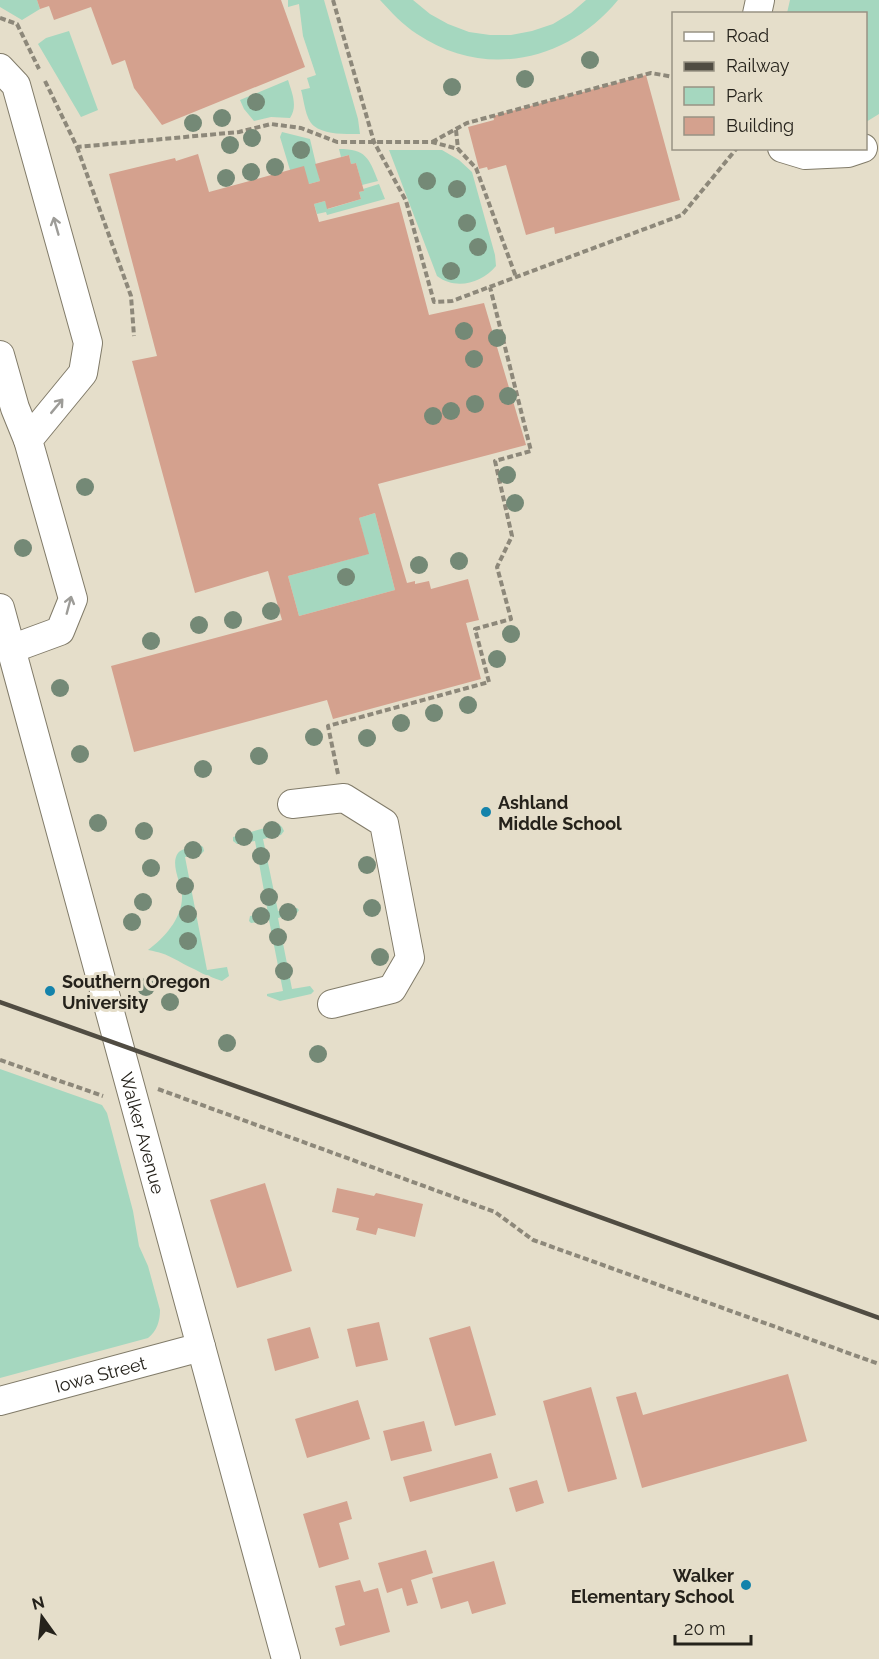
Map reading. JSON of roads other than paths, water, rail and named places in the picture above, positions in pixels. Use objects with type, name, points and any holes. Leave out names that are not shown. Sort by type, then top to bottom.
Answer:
[{"type":"street","points":[[0,68],[16,85],[88,343],[84,373],[28,440]]},
{"type":"street","points":[[789,150],[805,155],[848,153],[858,150]]},
{"type":"street","points":[[0,355],[15,408],[28,440],[73,599],[60,631],[11,649]]},
{"type":"street","name":"Walker Avenue","points":[[0,608],[286,1659]]},
{"type":"street","points":[[292,804],[344,798],[384,823],[410,958],[392,990],[332,1004]]},
{"type":"street","name":"Iowa Street","points":[[0,1401],[201,1347]]},
{"type":"railway","points":[[0,1002],[879,1318]]},
{"type":"place","name":"Ashland Middle School","points":[[486,812]]},
{"type":"place","name":"Southern Oregon University","points":[[50,991]]},
{"type":"place","name":"Walker Elementary School","points":[[746,1585]]}]
